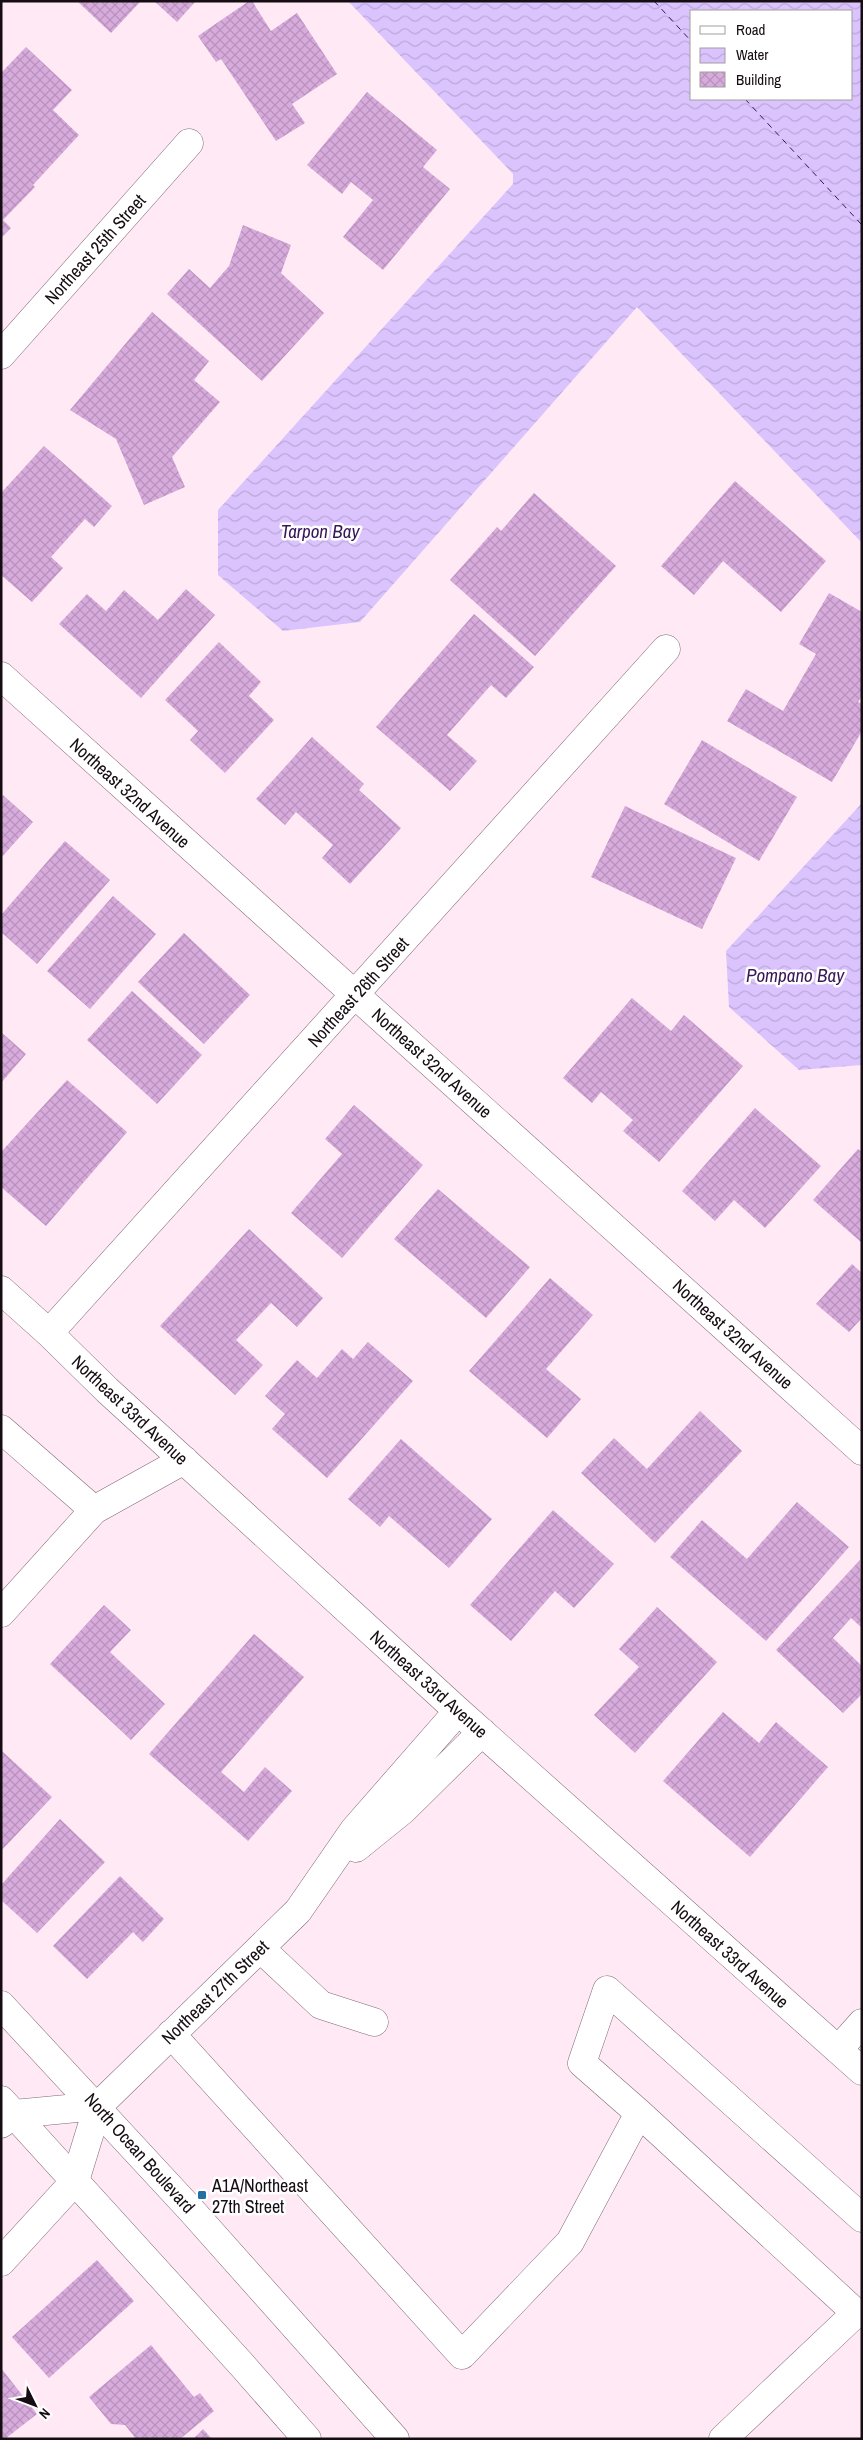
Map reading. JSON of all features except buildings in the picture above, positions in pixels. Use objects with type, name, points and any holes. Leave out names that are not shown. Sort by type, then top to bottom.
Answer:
[{"type":"street","name":"Northeast 25th Street","points":[[1,355],[189,143]]},
{"type":"street","name":"Northeast 26th Street","points":[[49,1333],[666,649]]},
{"type":"street","name":"Northeast 32nd Avenue","points":[[1,676],[861,1447]]},
{"type":"street","name":"Northeast 33rd Avenue","points":[[1,1290],[49,1333],[107,1390],[458,1711],[862,2071]]},
{"type":"street","points":[[1,1429],[94,1510]]},
{"type":"street","points":[[1,1613],[94,1510],[184,1460]]},
{"type":"street","name":"Northeast 27th Street","points":[[1,2262],[75,2181],[98,2106],[298,1911],[354,1830],[458,1711]]},
{"type":"street","name":"Northeast 27th Street","points":[[325,1872],[403,1810],[482,1732]]},
{"type":"street","points":[[260,1948],[321,2005],[374,2022]]},
{"type":"street","points":[[723,2439],[859,2310],[582,2063],[607,1990],[862,2218]]},
{"type":"street","name":"North Ocean Boulevard","points":[[1,2005],[98,2106],[394,2439]]},
{"type":"street","points":[[838,2050],[862,2023]]},
{"type":"street","points":[[171,2034],[462,2355],[570,2242],[638,2113]]},
{"type":"street","points":[[5,2112],[98,2106]]},
{"type":"street","points":[[5,2112],[75,2181],[307,2439]]},
{"type":"water","name":"Tarpon Bay","points":[[348,1],[862,1],[862,543],[637,307],[360,622],[283,631],[218,575],[218,510],[513,184],[513,174]]},
{"type":"water","name":"Pompano Bay","points":[[862,803],[862,1065],[799,1070],[729,1007],[726,951]]},
{"type":"ferry route","points":[[654,1],[690,40]]},
{"type":"ferry route","points":[[746,100],[862,225]]},
{"type":"place","name":"A1A/Northeast 27th Street","points":[[202,2195]]}]
